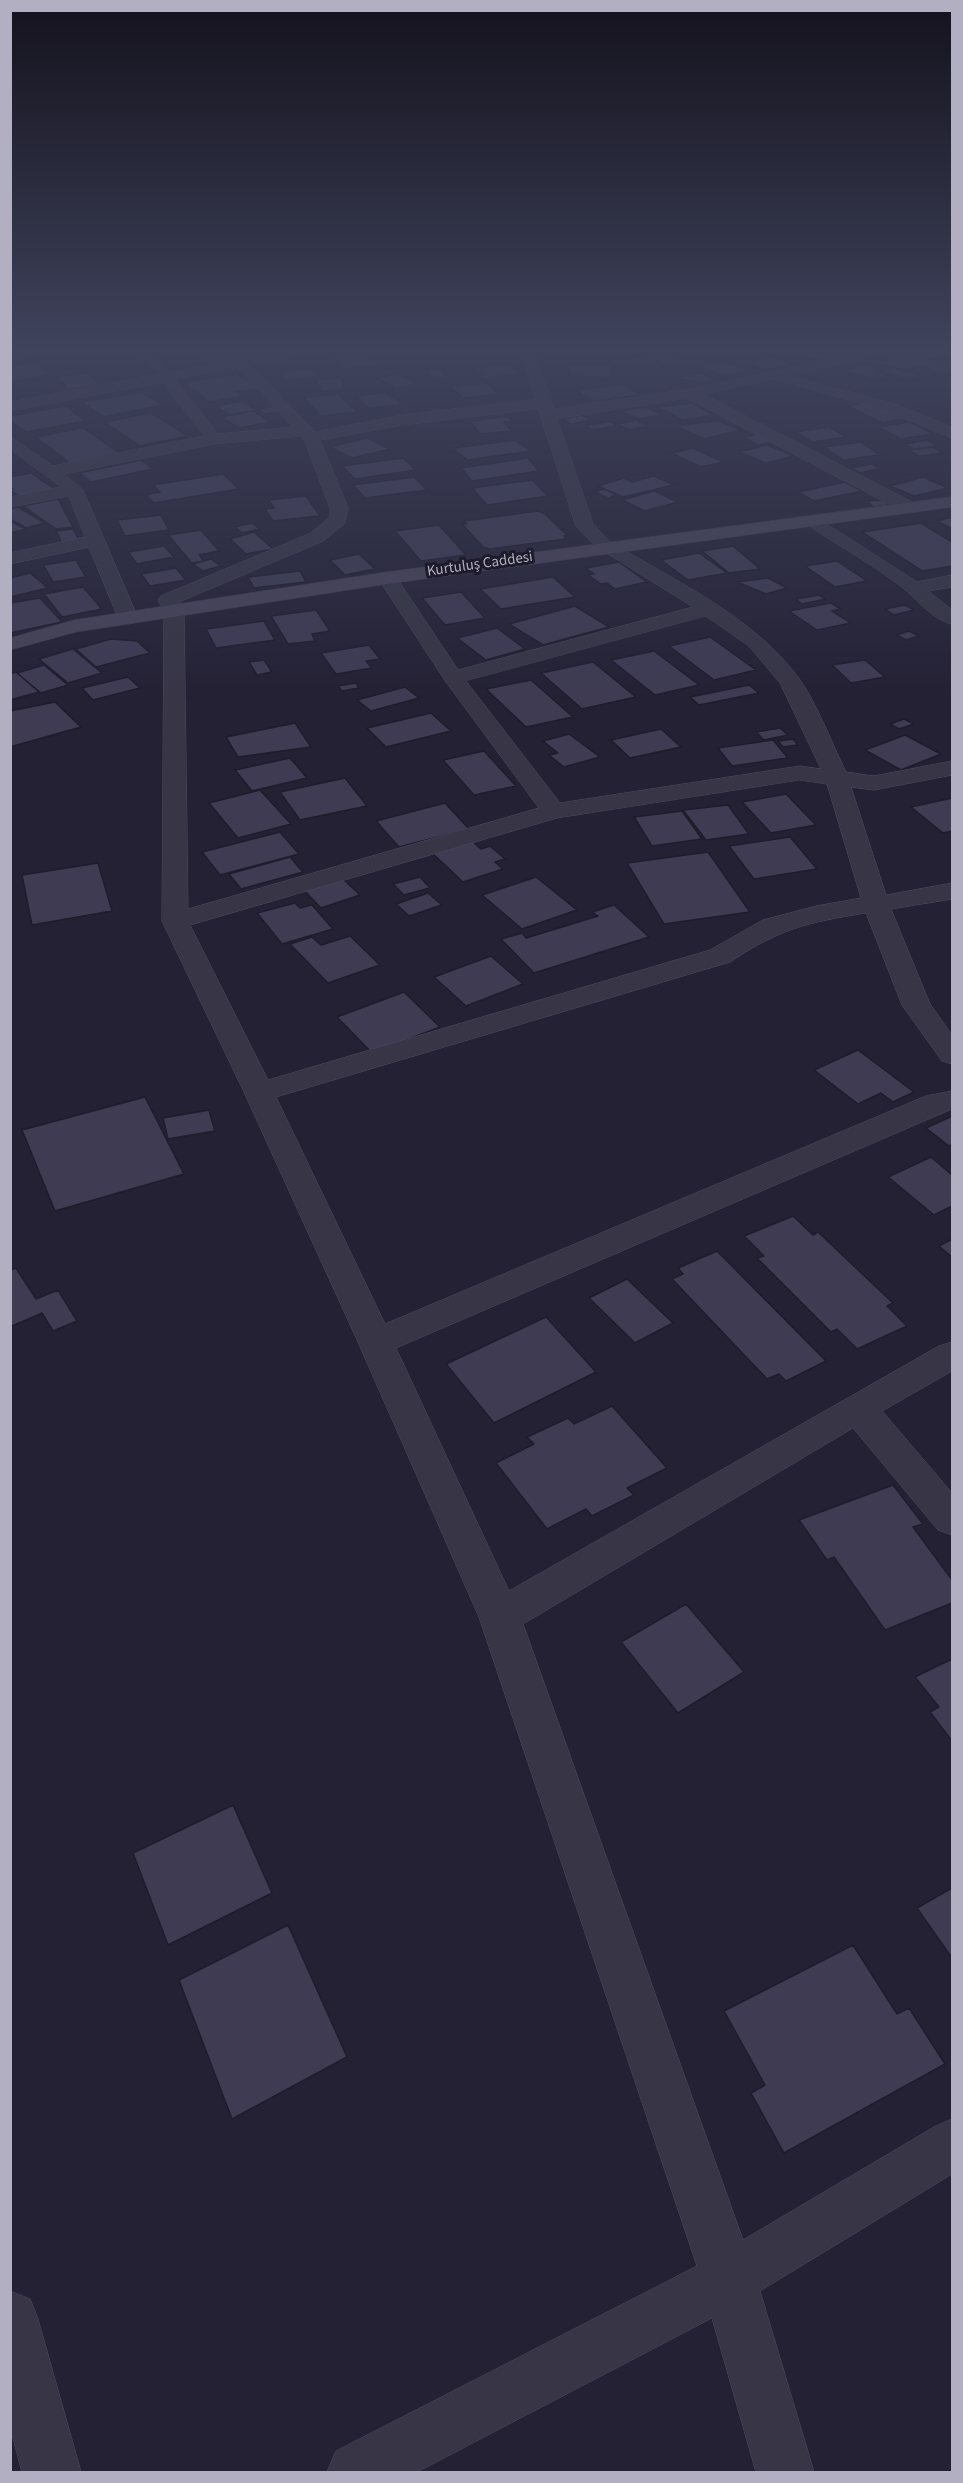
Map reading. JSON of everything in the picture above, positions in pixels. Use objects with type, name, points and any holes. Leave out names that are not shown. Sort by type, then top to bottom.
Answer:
[{"type":"main road","name":"Kurtuluş Caddesi","points":[[10,644],[75,626],[387,578],[952,502]]},
{"type":"street","points":[[49,469],[75,490],[128,618]]},
{"type":"street","points":[[52,471],[63,469]]},
{"type":"street","points":[[323,469],[339,508],[339,519],[317,537],[168,600],[174,611],[175,921],[259,1092],[376,1342],[500,1617],[729,2279],[785,2472]]},
{"type":"street","points":[[566,469],[585,526],[606,548],[709,609],[756,642],[790,681],[837,778],[875,902],[916,1005],[952,1055]]},
{"type":"street","points":[[834,469],[910,508]]},
{"type":"street","points":[[10,502],[75,490]]},
{"type":"street","points":[[814,521],[914,588],[929,603],[952,618]]},
{"type":"street","points":[[10,559],[96,540]]},
{"type":"street","points":[[387,578],[453,678],[554,812]]},
{"type":"street","points":[[914,588],[952,581]]},
{"type":"street","points":[[453,678],[709,609]]},
{"type":"street","points":[[175,921],[554,812],[800,773],[874,783],[952,768]]},
{"type":"street","points":[[259,1092],[720,956],[770,927],[875,902],[916,899],[952,891]]},
{"type":"street","points":[[376,1342],[936,1103],[952,1100]]},
{"type":"street","points":[[500,1617],[952,1355]]},
{"type":"street","points":[[857,1408],[952,1519]]},
{"type":"street","points":[[357,2472],[729,2279],[952,2145]]},
{"type":"street","points":[[10,2319],[52,2472]]},
{"type":"building","points":[[99,469],[153,469],[91,482],[79,473]]},
{"type":"building","points":[[345,469],[416,470],[355,479]]},
{"type":"building","points":[[462,469],[537,469],[539,471],[472,481]]},
{"type":"building","points":[[853,469],[877,469],[860,473]]},
{"type":"building","points":[[31,473],[56,490],[21,498],[10,490],[13,489],[10,487],[10,477]]},
{"type":"building","points":[[223,474],[239,489],[154,503],[146,495],[160,492],[153,485]]},
{"type":"building","points":[[654,476],[674,485],[623,497],[598,486],[624,478],[632,482]]},
{"type":"building","points":[[414,477],[427,490],[365,498],[353,485]]},
{"type":"building","points":[[923,477],[948,488],[914,496],[890,486]]},
{"type":"building","points":[[532,480],[548,496],[487,505],[472,488]]},
{"type":"building","points":[[845,482],[862,491],[814,501],[798,492]]},
{"type":"building","points":[[604,489],[617,495],[608,498],[595,492]]},
{"type":"building","points":[[654,491],[678,502],[645,511],[622,500]]},
{"type":"building","points":[[306,496],[320,516],[273,521],[265,509],[274,508],[269,500]]},
{"type":"building","points":[[58,499],[73,527],[56,529],[23,506]]},
{"type":"building","points":[[883,500],[889,505],[873,507],[867,501]]},
{"type":"building","points":[[18,507],[45,523],[26,528],[10,519],[10,509]]},
{"type":"building","points":[[538,511],[545,514],[568,536],[564,536],[566,539],[490,549],[483,547],[462,524],[467,524],[464,521]]},
{"type":"building","points":[[161,515],[169,530],[125,536],[117,520]]},
{"type":"building","points":[[952,517],[952,529],[937,521]]},
{"type":"building","points":[[10,521],[26,529],[10,533]]},
{"type":"building","points":[[252,523],[260,529],[242,533],[235,527]]},
{"type":"building","points":[[921,523],[952,542],[952,566],[922,571],[862,532]]},
{"type":"building","points":[[439,525],[466,555],[421,561],[395,531]]},
{"type":"building","points":[[73,529],[79,540],[62,543],[56,531]]},
{"type":"building","points":[[201,530],[219,551],[199,555],[204,561],[192,563],[168,535]]},
{"type":"building","points":[[254,532],[273,549],[246,554],[230,539]]},
{"type":"building","points":[[164,546],[174,557],[137,564],[128,552]]},
{"type":"building","points":[[733,546],[760,569],[729,573],[702,551]]},
{"type":"building","points":[[699,553],[727,573],[688,580],[661,560]]},
{"type":"building","points":[[359,554],[375,569],[345,575],[330,560]]},
{"type":"building","points":[[211,559],[221,566],[203,571],[193,564]]},
{"type":"building","points":[[76,560],[86,577],[53,582],[43,565]]},
{"type":"building","points":[[837,561],[867,581],[835,587],[805,566]]},
{"type":"building","points":[[619,562],[647,582],[615,589],[607,583],[601,584],[588,575],[594,574],[586,568]]},
{"type":"building","points":[[176,568],[186,580],[150,586],[141,574]]},
{"type":"building","points":[[300,571],[306,582],[254,588],[248,577]]},
{"type":"building","points":[[30,573],[48,588],[10,597],[10,578]]},
{"type":"building","points":[[553,577],[575,597],[501,609],[480,589]]},
{"type":"building","points":[[768,578],[787,588],[766,594],[737,582]]},
{"type":"building","points":[[83,587],[102,609],[62,617],[44,594]]},
{"type":"building","points":[[461,592],[485,618],[445,625],[422,598]]},
{"type":"building","points":[[819,595],[826,599],[802,604],[796,599]]},
{"type":"building","points":[[40,598],[62,622],[10,633],[10,603]]},
{"type":"building","points":[[831,603],[841,609],[832,611],[851,623],[817,630],[789,611]]},
{"type":"building","points":[[905,605],[914,610],[894,615],[885,609]]},
{"type":"building","points":[[575,606],[609,627],[543,645],[509,624]]},
{"type":"building","points":[[316,610],[330,631],[312,634],[315,641],[288,644],[271,616]]},
{"type":"building","points":[[264,621],[275,640],[216,648],[206,629]]},
{"type":"building","points":[[497,628],[525,649],[486,660],[457,638]]},
{"type":"building","points":[[909,631],[919,636],[906,640],[897,635]]},
{"type":"building","points":[[710,637],[756,670],[714,680],[669,646]]},
{"type":"building","points":[[111,639],[137,641],[150,653],[96,667],[76,649]]},
{"type":"building","points":[[369,645],[380,659],[366,661],[372,668],[336,674],[321,653]]},
{"type":"building","points":[[73,649],[102,673],[68,683],[39,659]]},
{"type":"building","points":[[654,651],[699,685],[655,695],[611,660]]},
{"type":"building","points":[[264,660],[272,672],[257,675],[249,662]]},
{"type":"building","points":[[865,660],[885,677],[851,683],[832,665]]},
{"type":"building","points":[[593,662],[636,697],[582,709],[541,673]]},
{"type":"building","points":[[44,665],[68,685],[41,693],[17,673]]},
{"type":"building","points":[[16,672],[39,692],[10,700],[10,674]]},
{"type":"building","points":[[128,677],[140,688],[93,700],[82,688]]},
{"type":"building","points":[[531,680],[573,717],[526,727],[486,689]]},
{"type":"building","points":[[356,683],[359,688],[342,691],[338,686]]},
{"type":"building","points":[[749,685],[759,693],[699,705],[690,697]]},
{"type":"building","points":[[405,687],[419,698],[371,711],[357,700]]},
{"type":"building","points":[[55,702],[81,727],[10,747],[10,711]]},
{"type":"building","points":[[431,713],[451,731],[386,747],[367,728]]},
{"type":"building","points":[[904,719],[914,724],[899,729],[890,724]]},
{"type":"building","points":[[295,723],[311,747],[238,757],[226,737]]},
{"type":"building","points":[[780,728],[788,735],[764,740],[756,732]]},
{"type":"building","points":[[661,729],[681,747],[630,758],[611,740]]},
{"type":"building","points":[[569,734],[600,757],[564,767],[549,755],[558,753],[543,741]]},
{"type":"building","points":[[905,735],[941,754],[901,770],[865,750]]},
{"type":"building","points":[[793,739],[798,745],[783,747],[778,741]]},
{"type":"building","points":[[773,740],[788,758],[732,766],[718,748]]},
{"type":"building","points":[[484,751],[516,786],[474,795],[443,760]]},
{"type":"building","points":[[290,758],[307,778],[252,791],[235,770]]},
{"type":"building","points":[[345,778],[367,806],[300,820],[280,792]]},
{"type":"building","points":[[260,790],[291,824],[238,838],[209,803]]},
{"type":"building","points":[[786,794],[816,825],[771,833],[742,802]]},
{"type":"building","points":[[952,798],[952,831],[943,833],[911,807]]},
{"type":"building","points":[[445,803],[469,829],[399,847],[376,821]]},
{"type":"building","points":[[728,805],[749,834],[706,840],[683,810]]},
{"type":"building","points":[[682,811],[702,839],[652,846],[634,817]]},
{"type":"building","points":[[280,832],[299,854],[220,875],[202,852]]},
{"type":"building","points":[[790,837],[817,869],[754,879],[729,846]]},
{"type":"building","points":[[471,840],[481,849],[490,846],[505,859],[495,862],[503,869],[463,882],[431,852]]},
{"type":"building","points":[[708,852],[750,912],[664,924],[627,863]]},
{"type":"building","points":[[290,857],[303,872],[241,889],[229,874]]},
{"type":"building","points":[[98,863],[112,911],[32,925],[22,875]]},
{"type":"building","points":[[339,875],[360,895],[321,908],[301,887]]},
{"type":"building","points":[[420,877],[430,888],[404,895],[393,884]]},
{"type":"building","points":[[536,877],[577,910],[522,929],[482,895]]},
{"type":"building","points":[[428,893],[442,905],[409,916],[396,904]]},
{"type":"building","points":[[295,903],[300,908],[312,905],[333,929],[282,944],[257,913]]},
{"type":"building","points":[[614,905],[649,937],[534,973],[501,939],[522,933],[526,938],[598,916],[592,912]]},
{"type":"building","points":[[350,936],[380,965],[328,983],[290,944],[312,937],[321,945]]},
{"type":"building","points":[[491,956],[523,984],[466,1006],[434,977]]},
{"type":"building","points":[[404,992],[440,1027],[372,1053],[337,1017]]},
{"type":"building","points":[[858,1050],[914,1092],[893,1102],[881,1093],[858,1104],[814,1070]]},
{"type":"building","points":[[145,1097],[184,1174],[55,1211],[22,1130]]},
{"type":"building","points":[[209,1110],[215,1131],[168,1139],[163,1118]]},
{"type":"building","points":[[952,1116],[952,1144],[949,1146],[926,1128]]},
{"type":"building","points":[[931,1157],[952,1175],[952,1206],[934,1215],[888,1177]]},
{"type":"building","points":[[793,1216],[813,1235],[818,1232],[893,1303],[887,1306],[907,1326],[857,1349],[837,1329],[831,1332],[757,1258],[764,1256],[744,1236]]},
{"type":"building","points":[[952,1239],[952,1257],[939,1246]]},
{"type":"building","points":[[717,1251],[826,1361],[786,1381],[779,1374],[767,1379],[672,1279],[683,1274],[678,1268]]},
{"type":"building","points":[[16,1268],[36,1299],[58,1290],[77,1321],[53,1331],[42,1313],[10,1327],[10,1270]]},
{"type":"building","points":[[627,1279],[673,1323],[635,1343],[589,1298]]},
{"type":"building","points":[[546,1317],[596,1372],[494,1423],[446,1364]]},
{"type":"building","points":[[612,1406],[667,1468],[627,1488],[634,1495],[592,1516],[586,1509],[547,1529],[496,1463],[534,1444],[527,1437],[568,1418],[574,1424]]},
{"type":"building","points":[[893,1485],[923,1524],[913,1527],[952,1580],[952,1603],[885,1630],[834,1557],[827,1560],[799,1520]]},
{"type":"building","points":[[686,1604],[744,1672],[678,1713],[621,1642]]},
{"type":"building","points":[[952,1659],[952,1741],[930,1712],[939,1707],[915,1677]]},
{"type":"building","points":[[233,1805],[272,1893],[168,1945],[133,1853]]},
{"type":"building","points":[[952,1888],[952,1958],[917,1908]]},
{"type":"building","points":[[288,1925],[347,2057],[232,2119],[179,1980]]},
{"type":"building","points":[[853,1945],[897,2014],[909,2008],[945,2064],[784,2153],[751,2093],[765,2085],[724,2011]]}]
